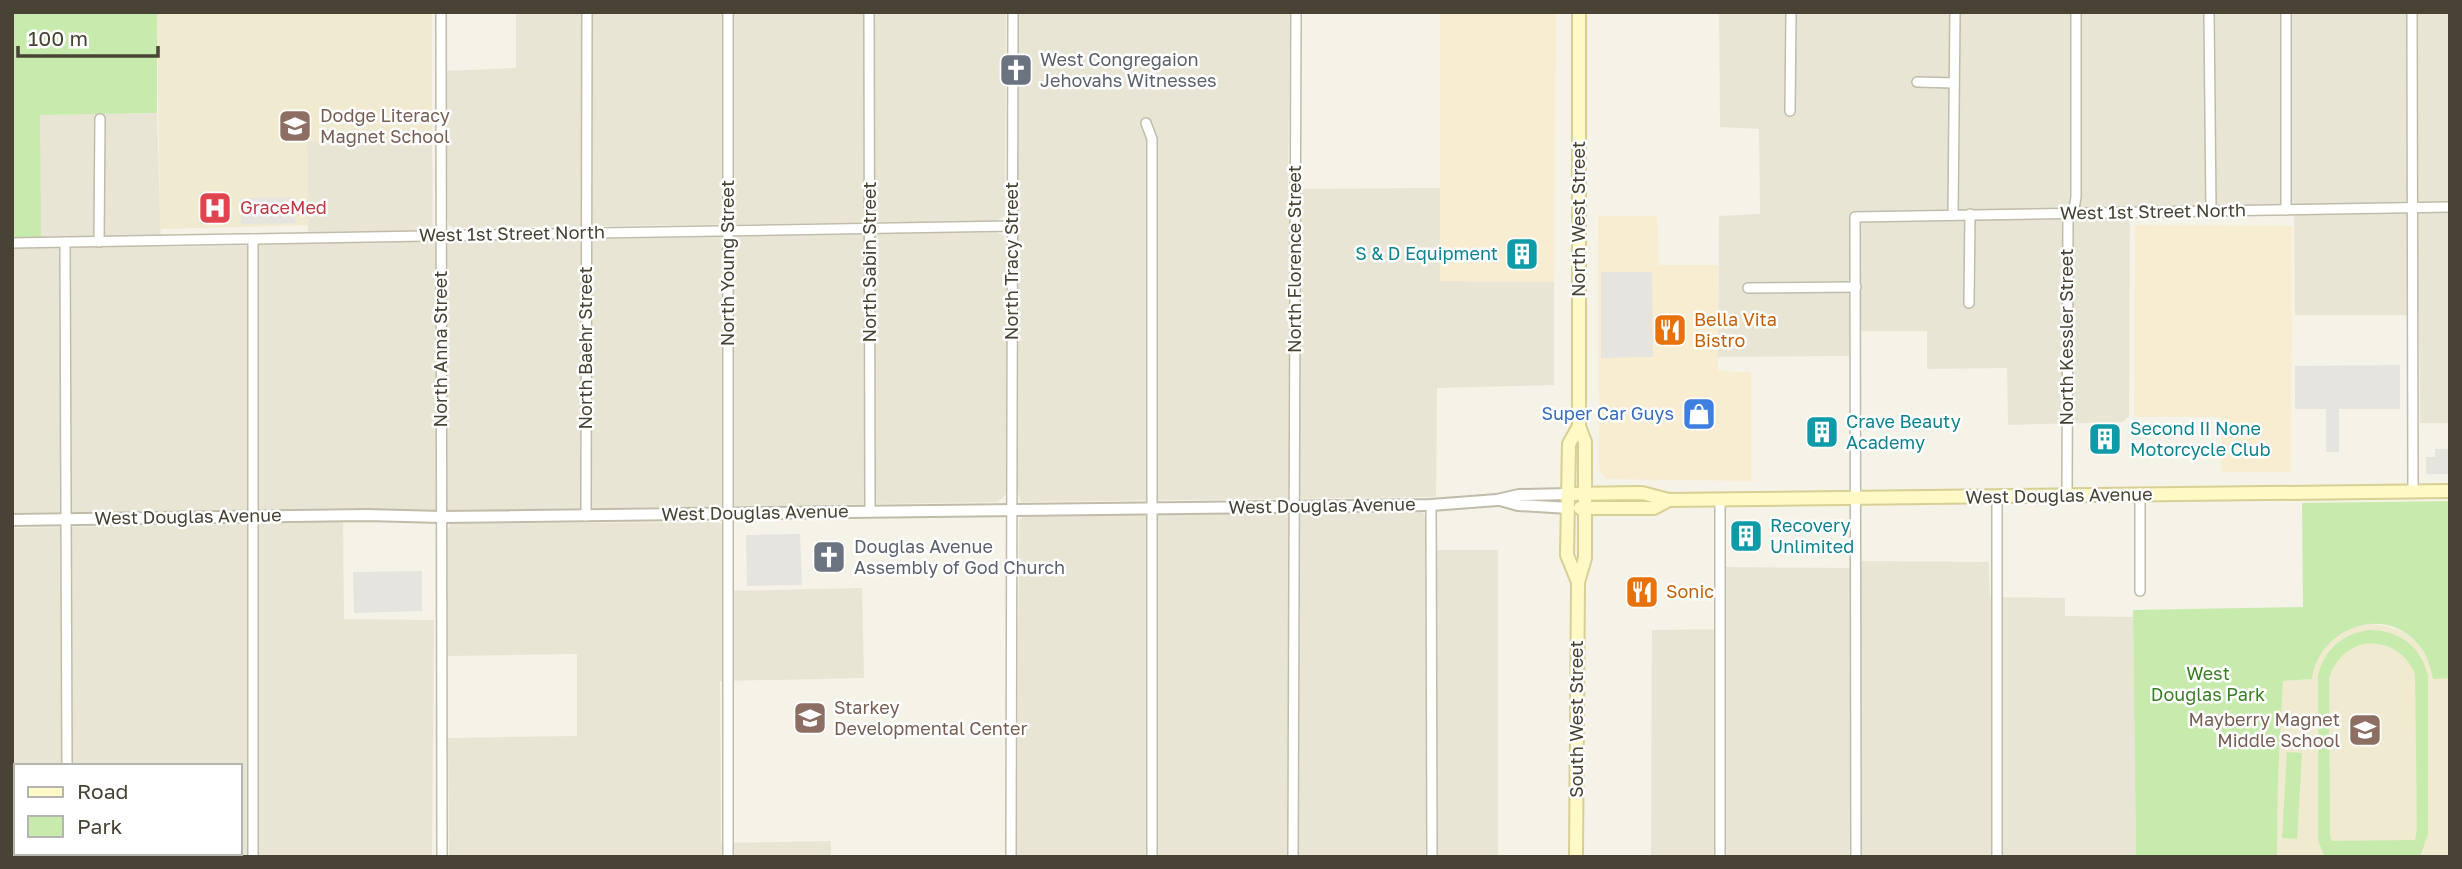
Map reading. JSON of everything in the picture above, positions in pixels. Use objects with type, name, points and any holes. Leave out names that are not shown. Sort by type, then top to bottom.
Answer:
[{"type":"main road","name":"North West Street","points":[[1579,12],[1579,426],[1586,442],[1586,494]]},
{"type":"main road","name":"North West Street","points":[[1569,494],[1569,444],[1579,426]]},
{"type":"main road","name":"West Douglas Avenue","points":[[1569,494],[1642,493],[1669,500],[1720,500],[2450,491]]},
{"type":"main road","name":"South West Street","points":[[1569,494],[1567,555],[1578,582]]},
{"type":"main road","name":"South West Street","points":[[1576,857],[1578,582],[1585,558],[1586,494]]},
{"type":"main road","name":"West Douglas Avenue","points":[[1569,508],[1654,508],[1669,500]]},
{"type":"street","name":"North Anna Street","points":[[441,12],[442,857]]},
{"type":"street","name":"North Baehr Street","points":[[586,516],[587,12]]},
{"type":"street","name":"North Young Street","points":[[728,12],[728,857]]},
{"type":"street","name":"North Sabin Street","points":[[869,12],[870,512]]},
{"type":"street","name":"North Tracy Street","points":[[1011,857],[1013,12]]},
{"type":"street","name":"North Florence Street","points":[[1293,857],[1296,12]]},
{"type":"street","points":[[1790,111],[1791,12]]},
{"type":"street","points":[[1953,215],[1955,12]]},
{"type":"street","name":"North Kessler Street","points":[[2067,496],[2067,256],[2068,216],[2074,209],[2076,197],[2076,12]]},
{"type":"street","points":[[2209,12],[2210,211]]},
{"type":"street","points":[[2286,12],[2286,210]]},
{"type":"street","points":[[2412,12],[2413,491]]},
{"type":"street","points":[[1917,82],[1954,83]]},
{"type":"street","points":[[99,242],[100,119]]},
{"type":"street","points":[[1146,124],[1152,139],[1152,857]]},
{"type":"street","name":"West 1st Street North","points":[[1856,287],[1855,217],[2450,207]]},
{"type":"street","points":[[1969,303],[1970,214]]},
{"type":"street","name":"West 1st Street North","points":[[12,243],[1012,226]]},
{"type":"street","points":[[253,239],[253,857]]},
{"type":"street","points":[[65,242],[67,764]]},
{"type":"street","points":[[1748,288],[1856,287],[1856,857]]},
{"type":"street","name":"West Douglas Avenue","points":[[12,520],[1431,505],[1497,500],[1518,495],[1569,494]]},
{"type":"street","points":[[2140,495],[2140,591]]},
{"type":"street","points":[[1997,497],[1997,857]]},
{"type":"street","name":"West Douglas Avenue","points":[[1497,500],[1518,505],[1569,508]]},
{"type":"street","points":[[1720,500],[1720,857]]},
{"type":"street","points":[[1431,505],[1432,857]]},
{"type":"shaded area","name":"Dodge Literacy Magnet School","points":[[157,12],[432,12],[432,139],[307,141],[309,225],[160,229]]},
{"type":"shaded area","points":[[516,12],[1006,12],[1005,216],[995,221],[449,226],[445,210],[446,71],[516,68]]},
{"type":"shaded area","points":[[1017,12],[1290,12],[1288,189],[1440,188],[1440,281],[1554,282],[1554,385],[1437,388],[1436,497],[1021,502],[1017,490]]},
{"type":"shaded area","points":[[1440,12],[1556,12],[1554,282],[1440,281]]},
{"type":"shaded area","points":[[1719,12],[2450,12],[2450,423],[2420,423],[2419,315],[2295,315],[2294,205],[2130,207],[2129,416],[2123,422],[2008,425],[2007,368],[1927,369],[1927,331],[1851,331],[1850,356],[1718,357],[1719,216],[1760,214],[1759,129],[1720,127]]},
{"type":"shaded area","points":[[157,113],[161,247],[308,244],[307,141],[432,139],[433,242],[997,232],[1004,236],[1006,243],[1006,493],[997,502],[424,511],[361,508],[12,513],[12,249],[40,248],[40,115]]},
{"type":"shaded area","points":[[295,197],[295,223],[241,224],[241,198]]},
{"type":"shaded area","points":[[1598,216],[1657,216],[1659,265],[1718,265],[1718,371],[1751,372],[1751,481],[1606,479],[1599,469]]},
{"type":"shaded area","points":[[2135,225],[2292,226],[2291,472],[2221,472],[2221,417],[2134,417]]},
{"type":"shaded area","points":[[1601,272],[1652,272],[1653,357],[1601,358]]},
{"type":"shaded area","points":[[2400,365],[2400,409],[2339,409],[2339,452],[2326,452],[2326,409],[2295,409],[2295,366]]},
{"type":"shaded area","points":[[2435,449],[2450,449],[2450,474],[2426,474],[2426,457],[2435,457]]},
{"type":"shaded area","points":[[1418,511],[1426,518],[1426,550],[1498,550],[1498,857],[1017,857],[1019,519],[1029,514]]},
{"type":"shaded area","points":[[343,522],[344,619],[434,620],[432,857],[12,857],[12,528]]},
{"type":"shaded area","points":[[451,524],[722,524],[724,591],[862,588],[864,678],[720,681],[721,843],[831,841],[831,857],[449,857],[448,738],[577,736],[577,654],[447,656],[447,530]]},
{"type":"shaded area","points":[[800,534],[802,585],[747,586],[746,535]]},
{"type":"shaded area","points":[[1862,561],[1989,562],[1990,597],[2065,598],[2065,616],[2133,617],[2136,857],[1651,857],[1652,630],[1726,629],[1725,567],[1861,568]]},
{"type":"shaded area","points":[[422,571],[422,611],[354,613],[353,572]]},
{"type":"shaded area","name":"Mayberry Magnet Middle School","points":[[2370,624],[2404,632],[2418,643],[2427,658],[2433,678],[2450,678],[2450,857],[2277,857],[2283,681],[2312,679],[2313,669],[2323,648],[2351,628]]},
{"type":"green space","points":[[12,12],[157,12],[157,113],[40,115],[41,237],[12,237]]},
{"type":"green space","name":"West Douglas Park","points":[[2450,501],[2450,678],[2433,679],[2426,656],[2418,644],[2404,632],[2388,625],[2354,627],[2339,635],[2326,647],[2317,661],[2312,679],[2283,681],[2277,857],[2136,857],[2133,610],[2303,607],[2302,503]]},
{"type":"green space","points":[[2369,630],[2390,633],[2407,642],[2420,656],[2428,676],[2428,834],[2420,857],[2325,857],[2318,841],[2318,675],[2330,650],[2343,639]],"holes":[[[2363,644],[2388,646],[2401,654],[2415,674],[2415,840],[2332,841],[2329,677],[2338,660],[2346,652]]]},
{"type":"green space","points":[[2287,752],[2302,753],[2297,839],[2282,838]]},
{"type":"place","name":"West Congregaion Jehovahs Witnesses","points":[[1016,70]]},
{"type":"place","name":"Dodge Literacy Magnet School","points":[[295,126]]},
{"type":"place","name":"GraceMed","points":[[215,208]]},
{"type":"place","name":"S & D Equipment","points":[[1522,254]]},
{"type":"place","name":"Bella Vita Bistro","points":[[1670,330]]},
{"type":"place","name":"Super Car Guys","points":[[1699,414]]},
{"type":"place","name":"Crave Beauty Academy","points":[[1822,432]]},
{"type":"place","name":"Second II None Motorcycle Club","points":[[2105,439]]},
{"type":"place","name":"Recovery Unlimited","points":[[1746,536]]},
{"type":"place","name":"Douglas Avenue Assembly of God Church","points":[[829,557]]},
{"type":"place","name":"Sonic","points":[[1642,592]]},
{"type":"place","name":"Starkey Developmental Center","points":[[810,718]]},
{"type":"place","name":"Mayberry Magnet Middle School","points":[[2365,730]]}]
